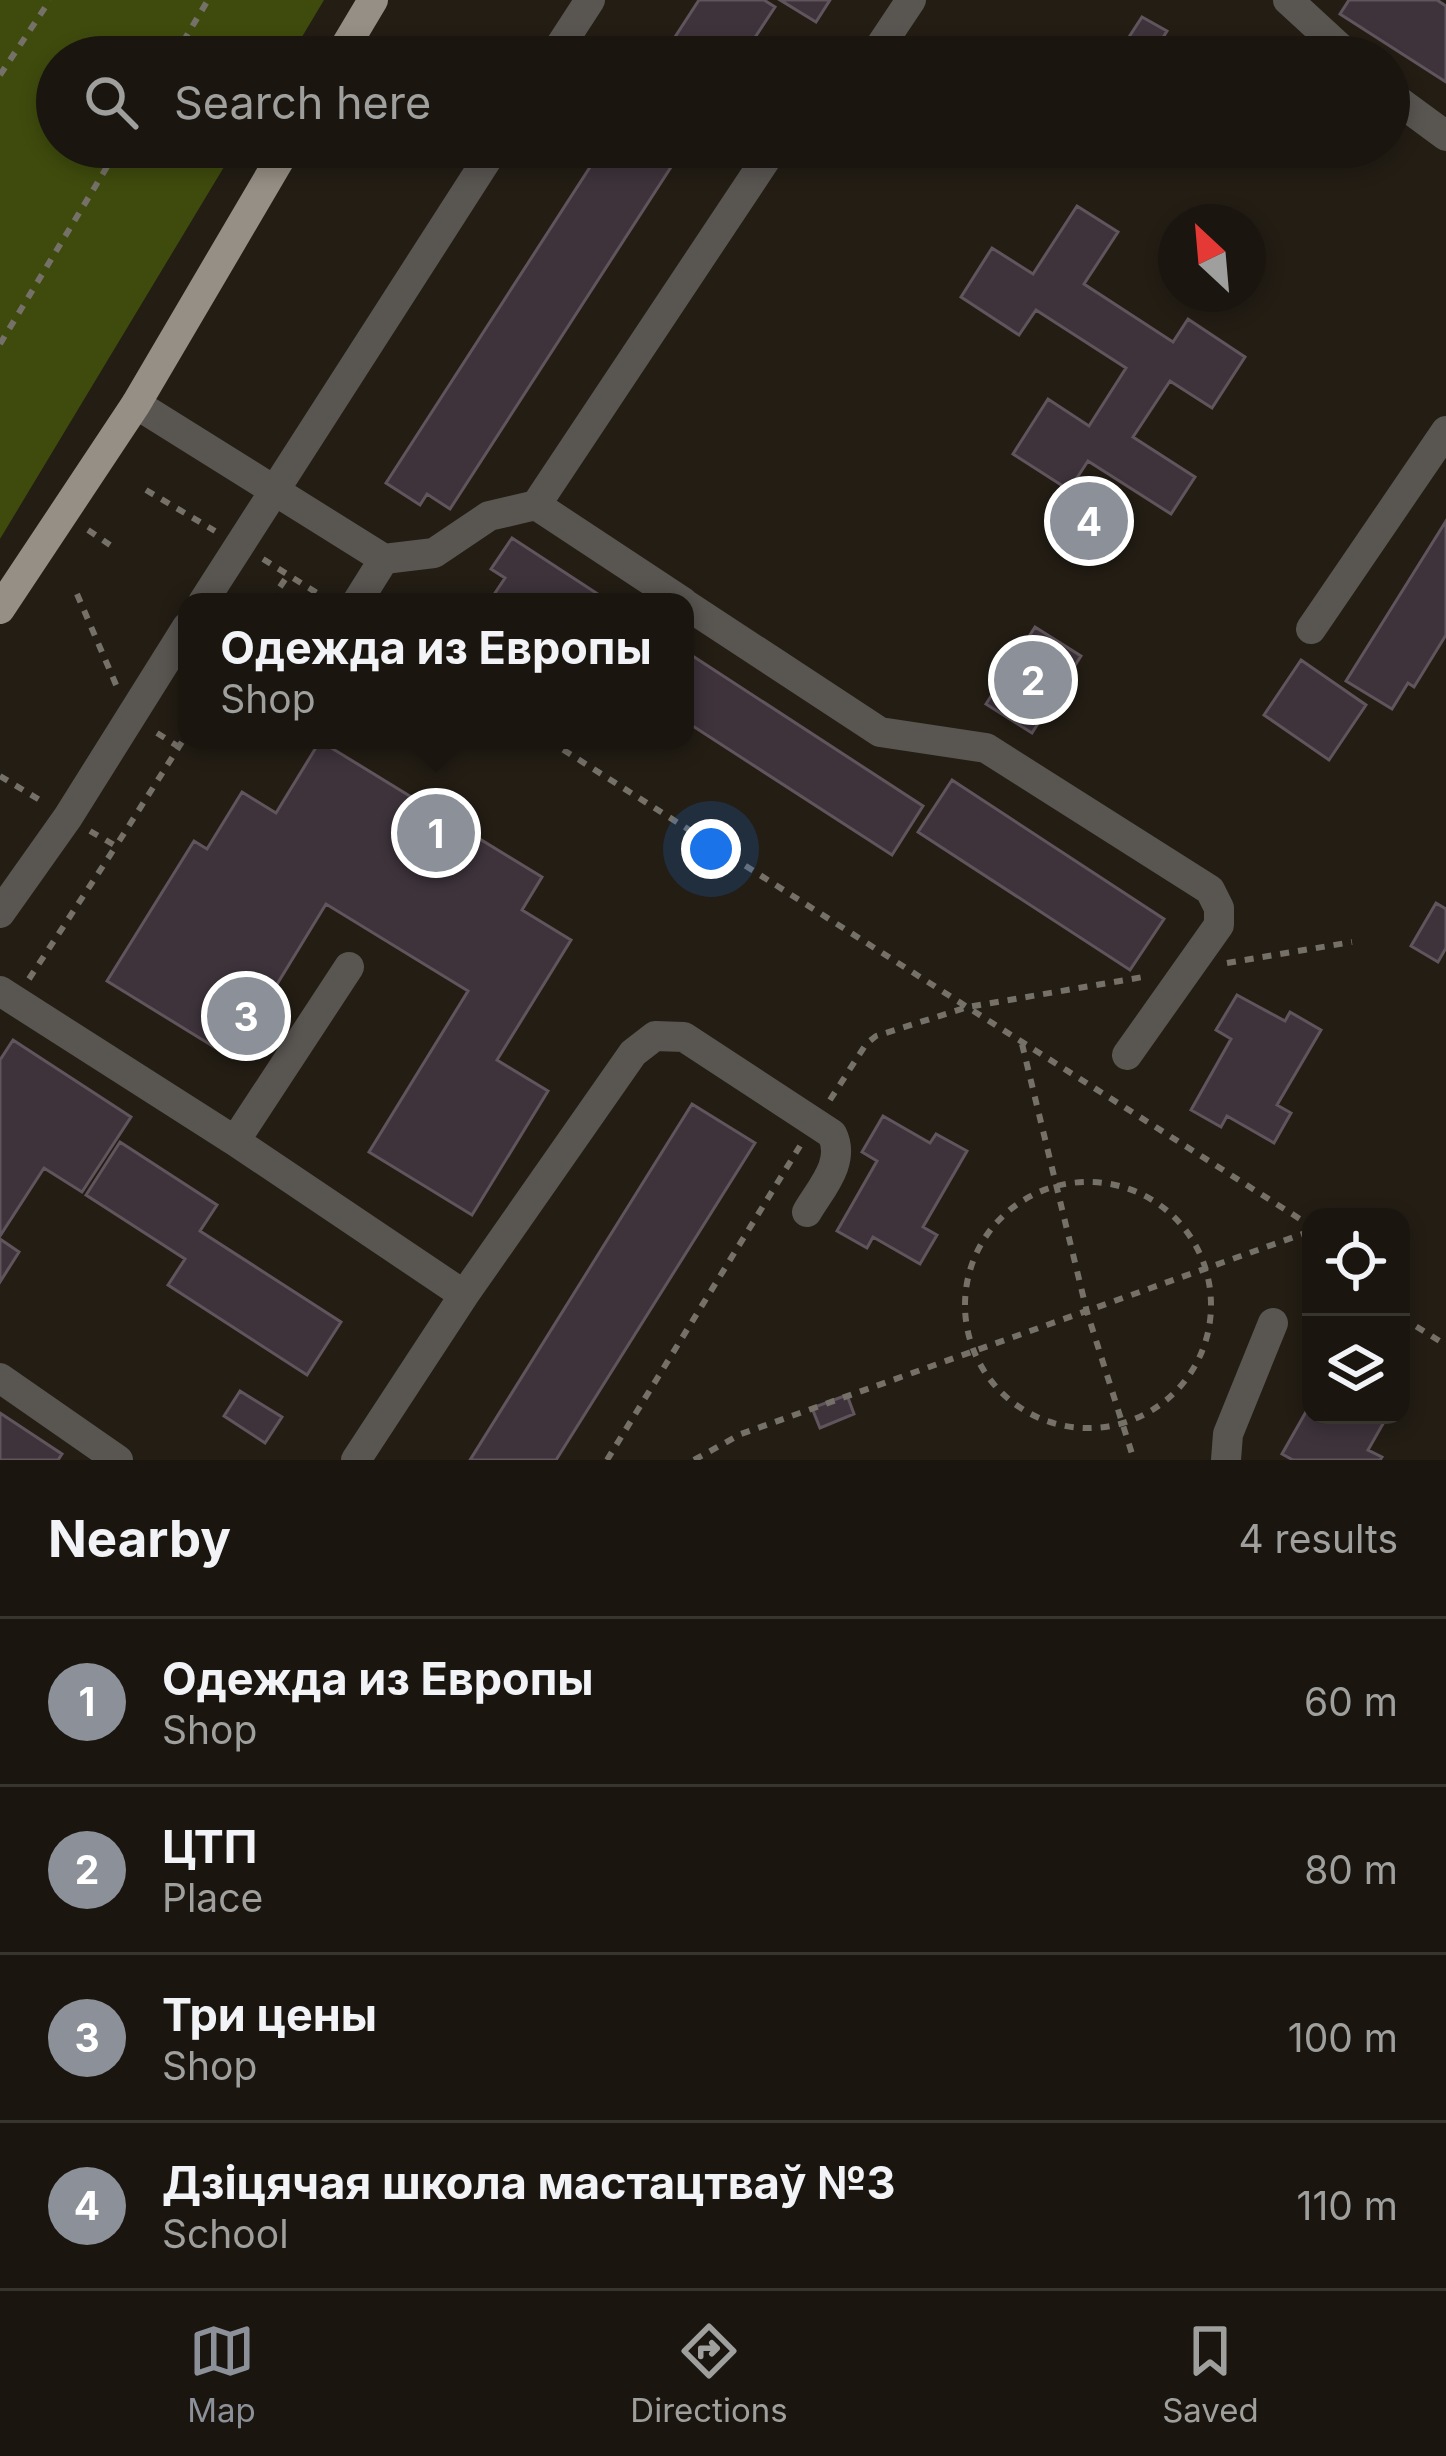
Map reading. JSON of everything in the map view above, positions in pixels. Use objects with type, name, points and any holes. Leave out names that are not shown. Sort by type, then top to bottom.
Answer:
[{"type":"main road","points":[[352,36],[373,0]]},
{"type":"main road","points":[[0,609],[136,404],[275,168]]},
{"type":"lane","points":[[567,36],[590,0]]},
{"type":"lane","points":[[887,36],[910,0]]},
{"type":"lane","points":[[1288,0],[1327,36]]},
{"type":"lane","points":[[1410,109],[1446,136]]},
{"type":"lane","points":[[208,593],[481,168]]},
{"type":"lane","points":[[136,404],[384,559],[434,554],[489,516],[536,506],[760,168]]},
{"type":"lane","points":[[1311,629],[1446,431]]},
{"type":"lane","points":[[536,506],[669,593]]},
{"type":"lane","points":[[363,593],[384,559]]},
{"type":"lane","points":[[694,610],[880,732],[986,748],[1210,890],[1219,908],[1219,925],[1127,1055]]},
{"type":"lane","points":[[0,913],[68,817],[178,641]]},
{"type":"lane","points":[[235,1141],[349,967]]},
{"type":"lane","points":[[7,996],[464,1295]]},
{"type":"lane","points":[[356,1460],[633,1053],[656,1036],[684,1037],[832,1134],[838,1160],[807,1212]]},
{"type":"lane","points":[[1226,1460],[1228,1434],[1273,1323]]},
{"type":"lane","points":[[0,1378],[118,1460]]},
{"type":"path","points":[[0,75],[50,0]]},
{"type":"path","points":[[186,36],[208,0]]},
{"type":"path","points":[[0,344],[106,168]]},
{"type":"path","points":[[276,593],[288,575],[317,593]]},
{"type":"path","points":[[562,749],[1302,1222]]},
{"type":"path","points":[[7,996],[116,846]]},
{"type":"path","points":[[607,1460],[815,1122],[876,1036],[968,1007],[1352,941]]},
{"type":"path","points":[[1021,1041],[1087,1312],[1133,1460]]},
{"type":"path","points":[[1094,1181],[1132,1189],[1165,1208],[1191,1235],[1207,1269],[1212,1318],[1197,1365],[1165,1402],[1121,1424],[1077,1429],[1034,1417],[998,1390],[974,1353],[964,1312],[969,1270],[988,1232],[1018,1203],[1056,1185],[1094,1181]]},
{"type":"path","points":[[694,1460],[741,1435],[1302,1232]]},
{"type":"path","points":[[1410,1323],[1446,1346]]},
{"type":"green space","points":[[0,0],[324,0],[303,36],[36,36],[36,168],[223,168],[0,539]]},
{"type":"building","points":[[699,0],[764,0],[775,7],[756,36],[676,36]]},
{"type":"building","points":[[780,0],[830,0],[816,22]]},
{"type":"building","points":[[1349,0],[1437,0],[1446,6],[1446,82],[1410,59],[1410,36],[1374,36],[1340,14]]},
{"type":"building","points":[[1142,17],[1167,31],[1164,36],[1130,36]]},
{"type":"building","points":[[589,168],[670,168],[450,509],[427,494],[420,505],[386,483]]},
{"type":"building","points":[[1077,206],[1118,232],[1084,284],[1173,342],[1188,319],[1245,357],[1212,408],[1170,381],[1133,437],[1195,477],[1171,514],[1088,461],[1069,490],[1013,454],[1048,399],[1089,426],[1126,368],[1036,310],[1019,335],[961,297],[992,248],[1033,274]]},
{"type":"building","points":[[1446,521],[1446,635],[1414,687],[1408,683],[1392,709],[1346,681]]},
{"type":"building","points":[[512,538],[596,593],[495,593],[505,578],[491,569]]},
{"type":"building","points":[[1035,627],[1081,656],[1032,733],[986,704]]},
{"type":"building","points":[[694,657],[923,806],[892,855],[694,727]]},
{"type":"building","points":[[1301,660],[1366,705],[1329,760],[1264,715]]},
{"type":"building","points":[[315,749],[333,749],[542,877],[522,910],[571,940],[497,1060],[548,1091],[472,1215],[369,1152],[468,991],[326,904],[232,1058],[107,981],[194,841],[207,849],[242,792],[276,813]]},
{"type":"building","points":[[952,780],[1164,919],[1130,970],[918,832]]},
{"type":"building","points":[[1436,903],[1446,909],[1446,948],[1438,962],[1411,946]]},
{"type":"building","points":[[1237,995],[1285,1021],[1290,1012],[1321,1030],[1277,1105],[1291,1113],[1274,1143],[1227,1116],[1221,1127],[1191,1110],[1231,1039],[1216,1030]]},
{"type":"building","points":[[13,1040],[131,1117],[82,1192],[44,1168],[0,1236],[0,1060]]},
{"type":"building","points":[[692,1104],[755,1143],[556,1460],[470,1460]]},
{"type":"building","points":[[883,1116],[930,1143],[936,1134],[967,1151],[923,1227],[937,1235],[920,1264],[873,1237],[867,1248],[837,1231],[877,1161],[862,1152]]},
{"type":"building","points":[[120,1142],[217,1205],[200,1231],[341,1322],[307,1375],[168,1285],[185,1259],[86,1195]]},
{"type":"building","points":[[0,1239],[19,1252],[0,1282]]},
{"type":"building","points":[[240,1391],[282,1417],[265,1443],[224,1416]]},
{"type":"building","points":[[847,1395],[854,1414],[820,1428],[812,1408]]},
{"type":"building","points":[[0,1413],[62,1454],[58,1460],[0,1460]]},
{"type":"building","points":[[1302,1419],[1302,1424],[1383,1424],[1368,1450],[1380,1460],[1293,1460],[1282,1454]]},
{"type":"place","name":"Дзіцячая школа мастацтваў №3","points":[[1089,521]]},
{"type":"place","name":"ЦТП","points":[[1033,680]]},
{"type":"place","name":"Одежда из Европы","points":[[436,833]]},
{"type":"place","name":"Три цены","points":[[246,1016]]}]
